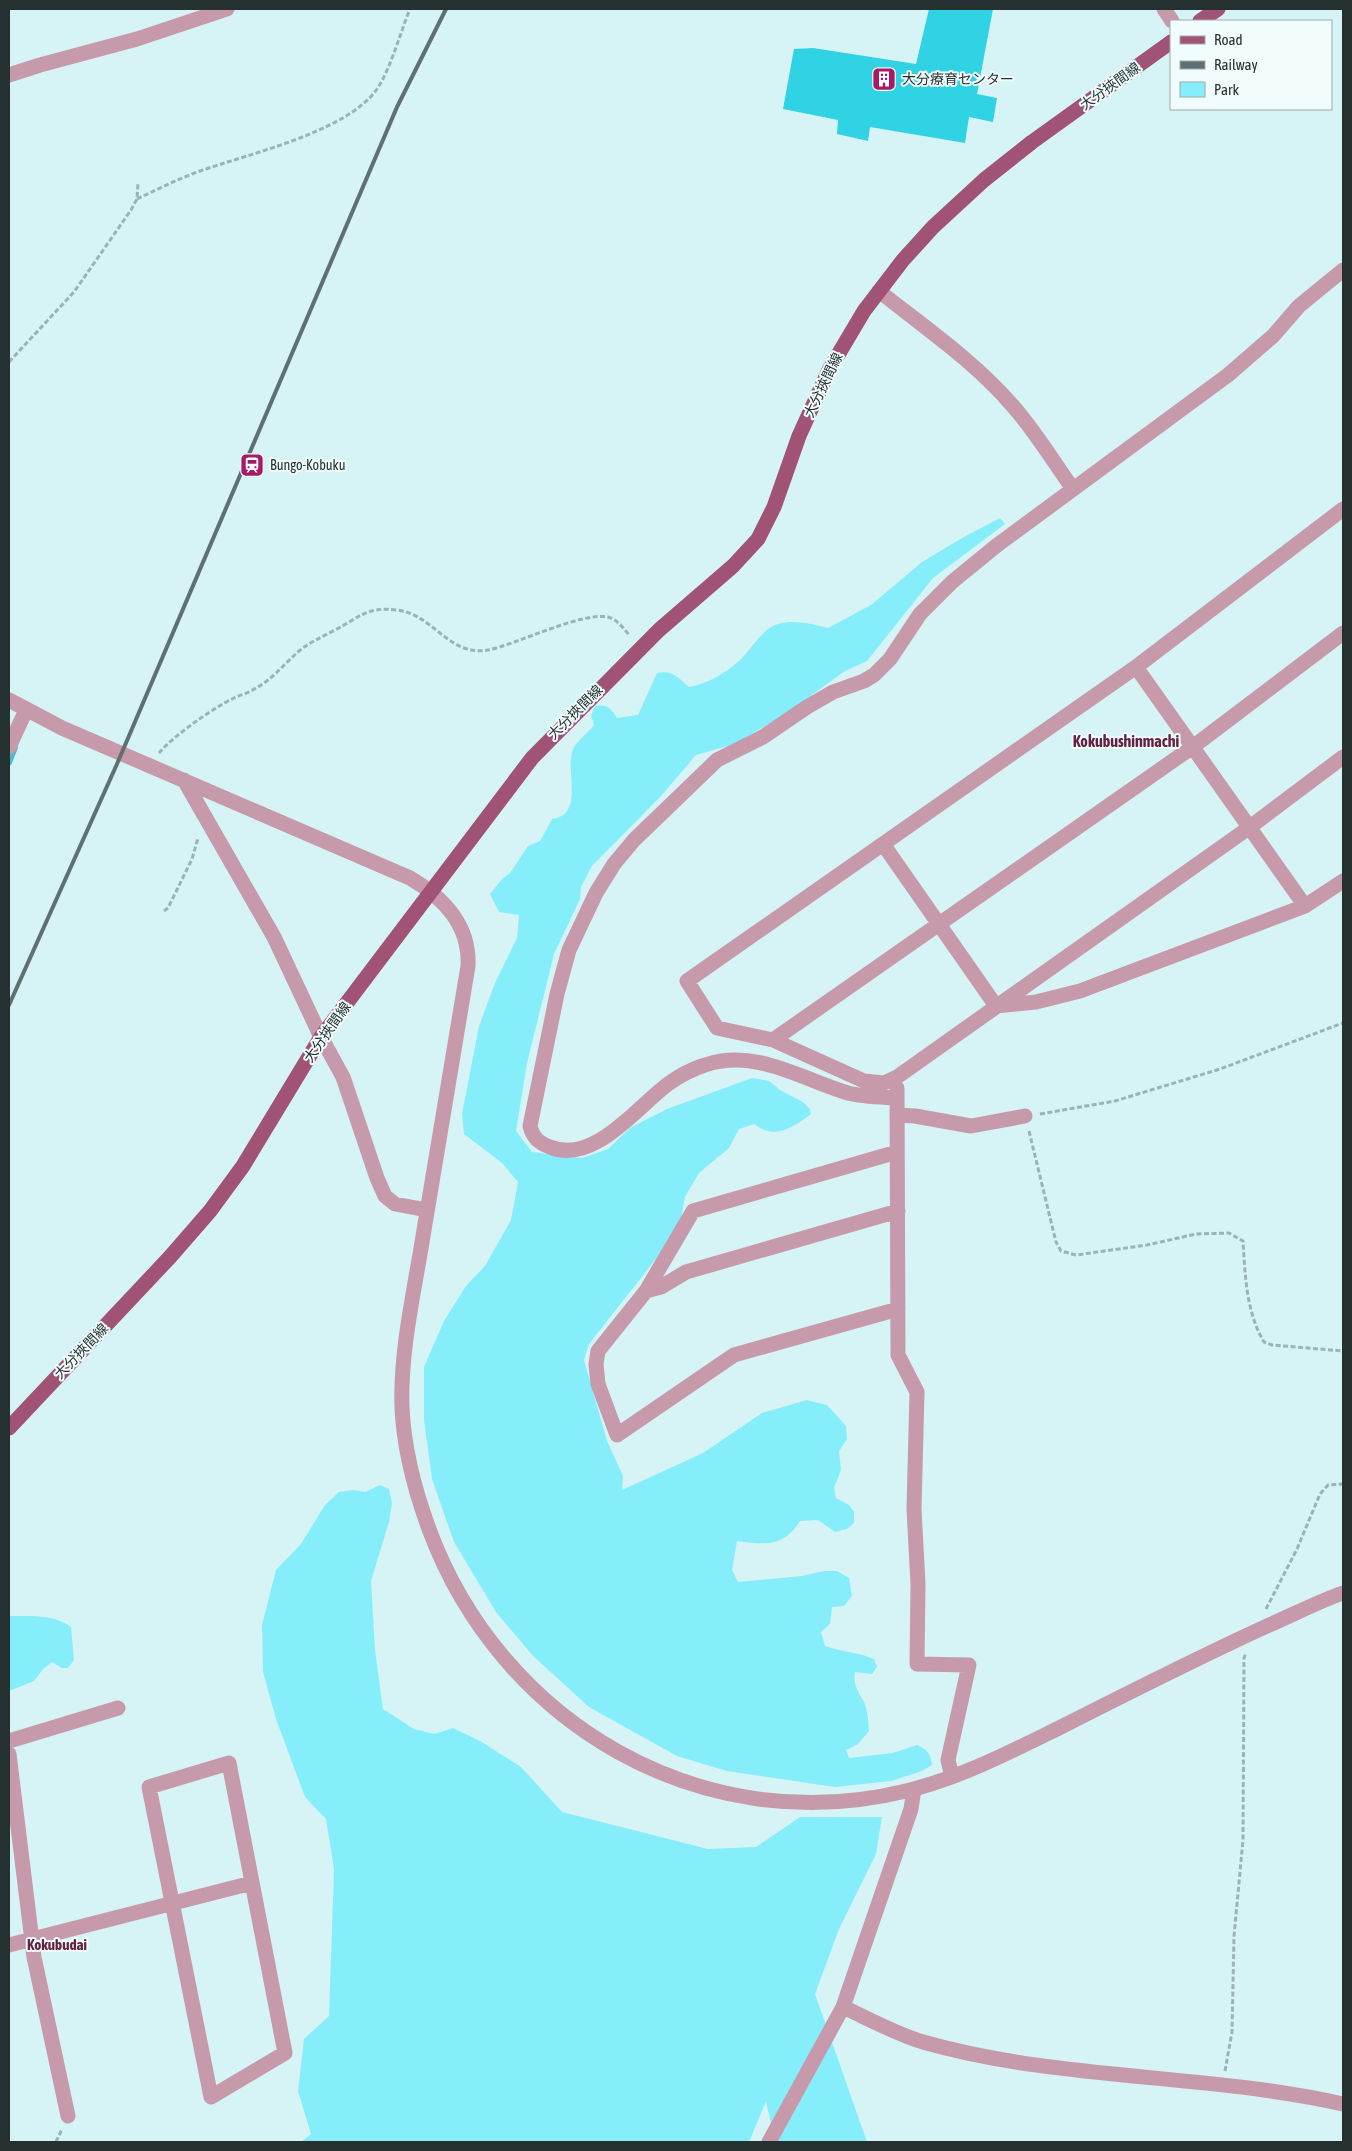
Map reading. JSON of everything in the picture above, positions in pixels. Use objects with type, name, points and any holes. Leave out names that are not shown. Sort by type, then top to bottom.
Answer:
[{"type":"main road","points":[[1202,20],[1218,9]]},
{"type":"main road","name":"大分挾間線","points":[[9,1428],[210,1212],[243,1166],[321,1037],[542,746],[641,648],[740,560],[758,539],[774,507],[799,436],[829,370],[879,291],[918,242],[984,180],[1032,142],[1170,43]]},
{"type":"street","points":[[9,75],[40,64],[137,40],[227,9]]},
{"type":"street","points":[[1164,9],[1171,20]]},
{"type":"street","points":[[897,1098],[849,1093],[758,1061],[730,1059],[705,1064],[681,1076],[611,1132],[585,1148],[567,1152],[544,1145],[533,1136],[530,1126],[557,994],[569,950],[592,900],[623,852],[716,760],[763,737],[833,692],[864,681],[874,675],[890,659],[920,614],[937,596],[996,546],[1228,375],[1273,336],[1299,306],[1343,270]]},
{"type":"street","points":[[879,291],[970,364],[999,391],[1036,436],[1072,489]]},
{"type":"street","points":[[1343,509],[1136,666],[687,982],[717,1028],[773,1040],[864,1081],[884,1083],[897,1077],[1250,827],[1343,757]]},
{"type":"street","points":[[773,1040],[1194,746],[1343,633]]},
{"type":"street","points":[[1136,666],[1305,906]]},
{"type":"street","points":[[9,700],[26,710],[400,874],[431,892],[446,906],[459,924],[464,935],[468,956],[403,1371],[402,1414],[408,1456],[421,1506],[436,1549],[471,1613],[505,1660],[533,1690],[579,1729],[624,1756],[682,1781],[719,1792],[795,1803],[857,1800],[914,1789],[1006,1754],[1255,1632],[1343,1594]]},
{"type":"street","points":[[9,747],[26,710]]},
{"type":"street","points":[[184,780],[274,938],[321,1037],[343,1077],[377,1178],[387,1200],[395,1204],[427,1210]]},
{"type":"street","points":[[883,844],[996,1006]]},
{"type":"street","points":[[996,1006],[1036,1002],[1080,991],[1305,906],[1343,881]]},
{"type":"street","points":[[897,1077],[898,1355],[917,1392],[914,1509],[918,1584],[917,1664],[968,1666],[948,1760],[952,1776]]},
{"type":"street","points":[[897,1115],[971,1126],[1025,1116]]},
{"type":"street","points":[[897,1152],[693,1211],[646,1291],[598,1351],[596,1364],[598,1384],[617,1435],[734,1355],[898,1309]]},
{"type":"street","points":[[646,1291],[661,1287],[686,1272],[898,1211]]},
{"type":"street","points":[[9,1741],[118,1708]]},
{"type":"street","points":[[9,1754],[32,1939],[68,2116]]},
{"type":"street","points":[[229,1763],[285,2053],[211,2097],[172,1904],[149,1787],[229,1763]]},
{"type":"street","points":[[769,2142],[843,2007],[911,1809],[914,1789]]},
{"type":"street","points":[[9,1945],[252,1883]]},
{"type":"street","points":[[843,2007],[922,2041],[1015,2062],[1223,2084],[1299,2094],[1343,2104]]},
{"type":"path","points":[[137,199],[197,172],[310,133],[361,107],[381,82],[410,9]]},
{"type":"path","points":[[9,362],[74,292],[137,199],[138,183]]},
{"type":"path","points":[[158,756],[176,737],[211,712],[230,700],[257,688],[304,646],[338,629],[354,617],[370,611],[383,609],[408,612],[434,627],[459,647],[478,651],[501,646],[578,621],[609,617],[619,624],[641,648]]},
{"type":"path","points":[[164,911],[168,908],[190,864],[197,840],[209,824]]},
{"type":"path","points":[[1343,1023],[1220,1069],[1115,1101],[1062,1112],[1025,1116],[1056,1242],[1060,1251],[1076,1255],[1147,1245],[1182,1236],[1229,1233],[1236,1235],[1243,1241],[1249,1301],[1264,1342],[1272,1345],[1343,1351]]},
{"type":"path","points":[[1223,2084],[1232,2032],[1234,1936],[1244,1840],[1244,1658],[1297,1549],[1320,1494],[1328,1485],[1343,1484]]},
{"type":"green space","points":[[1000,518],[1005,524],[933,578],[867,661],[845,671],[784,715],[735,744],[696,755],[661,796],[592,866],[581,887],[580,899],[554,954],[527,1063],[516,1131],[532,1152],[582,1158],[608,1149],[630,1128],[667,1109],[752,1078],[769,1081],[780,1090],[803,1102],[810,1109],[811,1114],[797,1124],[776,1132],[762,1129],[754,1124],[739,1129],[729,1148],[699,1173],[685,1197],[681,1219],[659,1255],[589,1344],[584,1360],[607,1441],[623,1476],[622,1490],[703,1453],[762,1413],[807,1400],[827,1405],[846,1426],[847,1439],[839,1451],[841,1470],[834,1488],[836,1498],[849,1505],[854,1512],[854,1523],[847,1529],[835,1532],[818,1520],[800,1521],[787,1536],[780,1540],[765,1543],[737,1541],[732,1570],[738,1582],[802,1576],[824,1571],[837,1571],[849,1578],[852,1596],[844,1606],[832,1607],[830,1624],[821,1632],[825,1646],[874,1659],[877,1667],[872,1674],[855,1672],[855,1684],[864,1702],[868,1716],[869,1731],[858,1744],[846,1750],[849,1758],[893,1753],[917,1745],[928,1752],[932,1765],[922,1771],[891,1781],[835,1787],[727,1771],[677,1756],[589,1707],[533,1656],[496,1612],[454,1542],[432,1479],[424,1420],[424,1367],[444,1321],[466,1286],[485,1266],[511,1220],[518,1182],[502,1163],[464,1134],[462,1114],[479,1026],[495,983],[517,938],[519,915],[499,912],[490,894],[502,879],[510,873],[528,846],[540,841],[552,819],[562,816],[568,810],[572,792],[572,752],[578,742],[594,725],[591,715],[595,706],[608,708],[617,718],[638,715],[657,673],[671,673],[689,687],[711,680],[731,668],[772,626],[796,622],[828,628],[871,605],[922,562]]},
{"type":"green space","points":[[380,1485],[389,1489],[392,1503],[389,1522],[371,1581],[375,1650],[383,1709],[414,1729],[434,1734],[453,1728],[480,1741],[521,1767],[562,1812],[708,1849],[756,1847],[800,1817],[882,1817],[876,1854],[839,1929],[815,1994],[867,2142],[775,2142],[766,2101],[749,2142],[301,2142],[311,2134],[298,2091],[304,2039],[329,2016],[334,1869],[326,1819],[305,1797],[276,1719],[263,1672],[262,1625],[276,1570],[301,1544],[325,1505],[339,1492],[353,1490],[365,1492]]},
{"type":"green space","points":[[9,1616],[49,1618],[71,1627],[74,1660],[68,1668],[62,1668],[52,1662],[43,1669],[34,1681],[9,1691]]},
{"type":"building","name":"大分療育センター","points":[[929,9],[993,9],[977,94],[997,98],[993,122],[969,117],[965,143],[870,127],[868,141],[837,134],[838,120],[783,109],[794,49],[813,48],[916,64]]},
{"type":"waterway","points":[[9,763],[15,748]]},
{"type":"railway","points":[[9,1005],[117,764],[397,107],[446,9]]},
{"type":"place","name":"大分療育センター","points":[[884,79]]},
{"type":"place","name":"Bungo-Kobuku","points":[[252,465]]},
{"type":"district","name":"Kokubushinmachi","points":[[1126,741]]},
{"type":"district","name":"Kokubudai","points":[[57,1944]]}]
